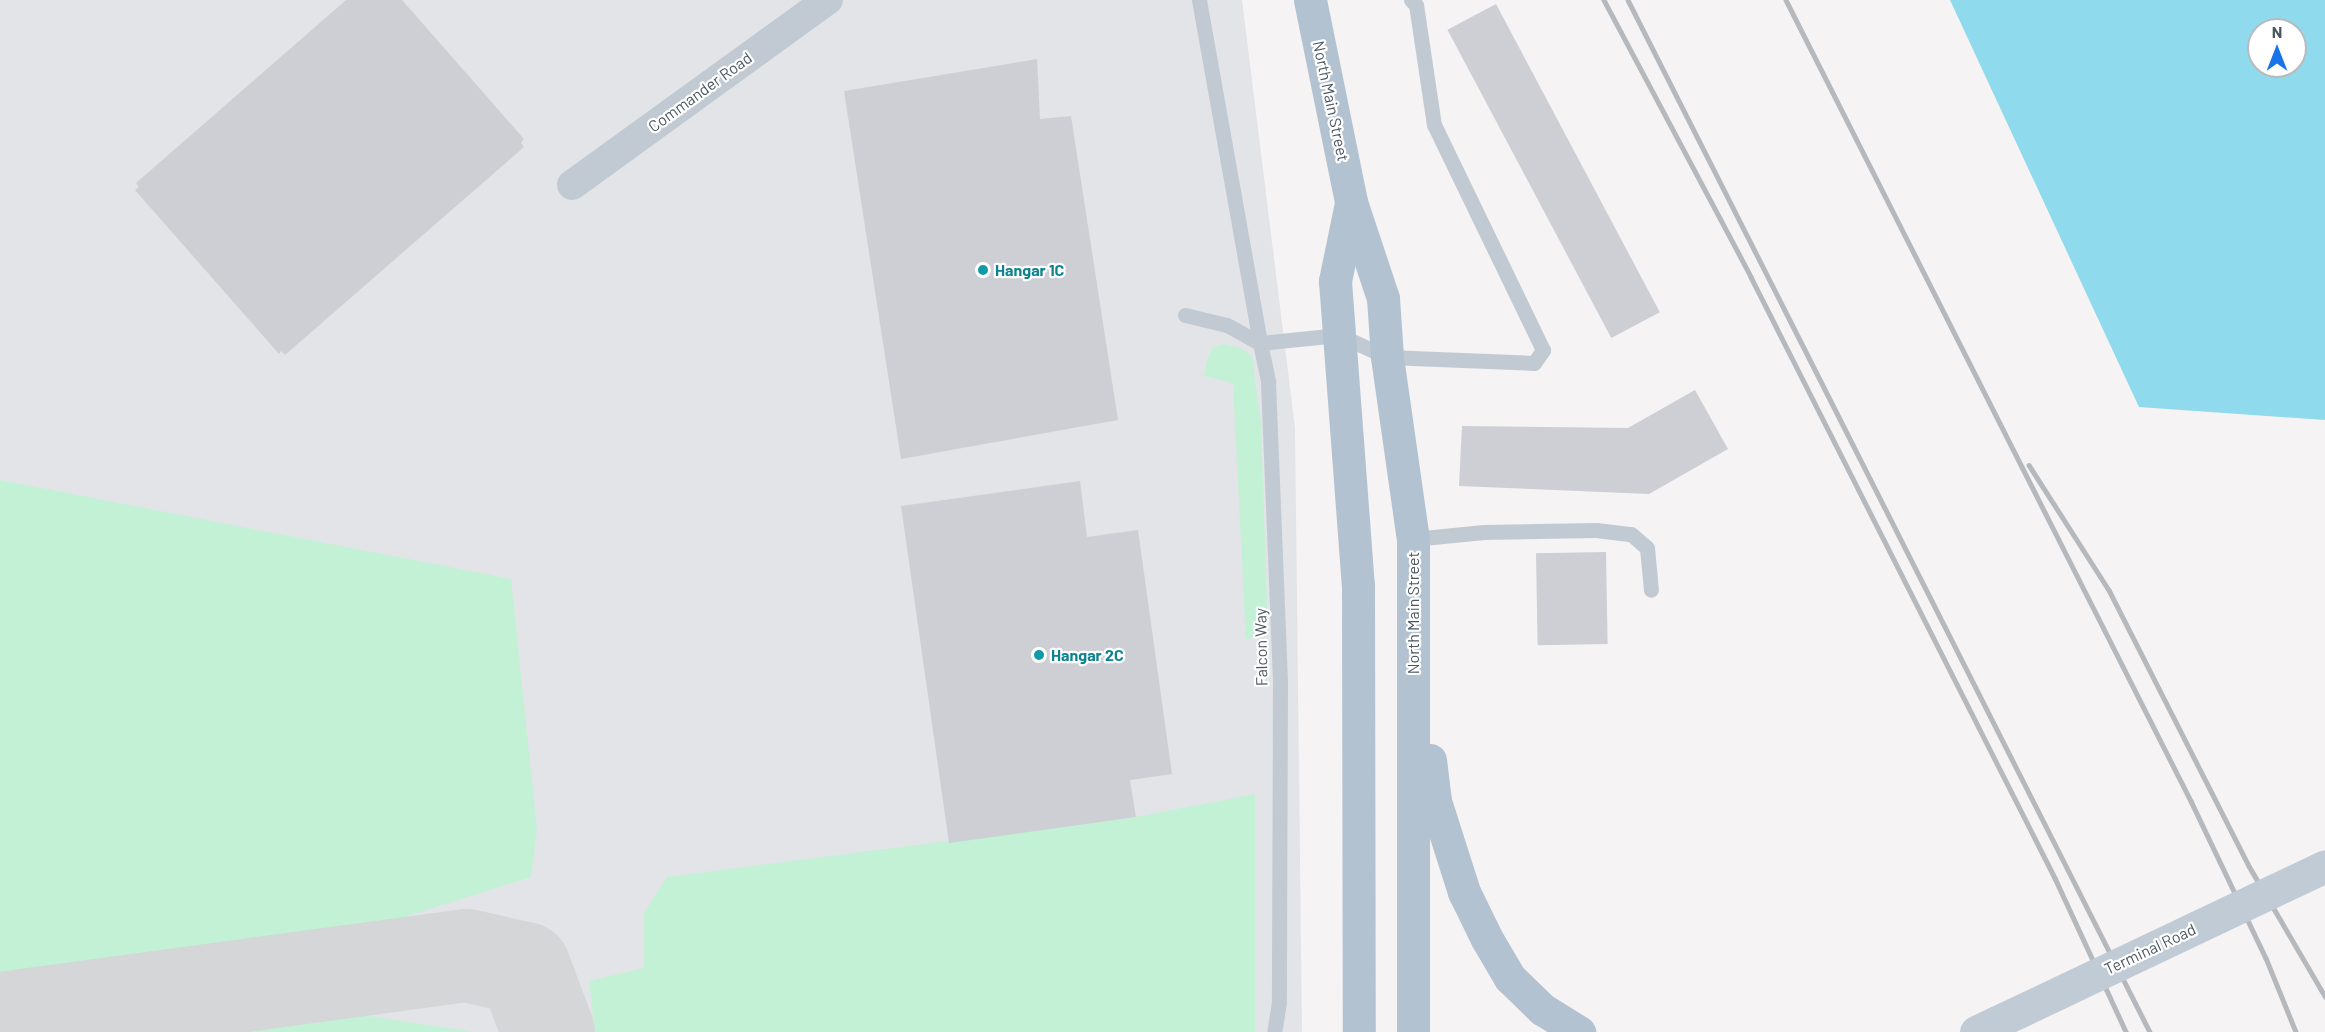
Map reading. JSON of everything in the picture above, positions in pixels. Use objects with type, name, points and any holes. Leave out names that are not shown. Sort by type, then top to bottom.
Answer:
[{"type":"main road","name":"North Main Street","points":[[1310,0],[1351,202],[1383,298],[1387,357],[1413,539],[1413,1032]]},
{"type":"main road","name":"North Main Street","points":[[1351,202],[1335,281],[1358,585],[1359,1032]]},
{"type":"main road","points":[[1413,539],[1435,801],[1464,892],[1510,978],[1542,1009],[1579,1032]]},
{"type":"main road","name":"Terminal Road","points":[[1976,1032],[2325,866]]},
{"type":"street","name":"Commander Road","points":[[572,185],[828,0]]},
{"type":"lane","name":"Falcon Way","points":[[1199,0],[1268,382],[1273,457],[1280,683],[1278,1002],[1274,1032]]},
{"type":"lane","points":[[1185,315],[1227,325],[1260,343],[1339,335],[1387,357],[1534,363],[1544,350],[1434,125],[1416,5],[1411,0]]},
{"type":"lane","points":[[1413,539],[1484,532],[1596,530],[1631,534],[1647,548],[1651,590]]},
{"type":"shaded area","points":[[0,0],[1242,0],[1295,428],[1302,1032],[0,1032]]},
{"type":"green space","points":[[1224,344],[1241,348],[1252,357],[1261,423],[1268,635],[1246,639],[1233,383],[1204,376],[1208,357],[1213,348]]},
{"type":"green space","points":[[0,480],[511,579],[537,830],[531,877],[401,918],[0,974]]},
{"type":"green space","points":[[1255,794],[1255,1032],[595,1032],[589,981],[644,968],[644,913],[667,877],[1136,817]]},
{"type":"green space","points":[[362,1015],[474,1032],[226,1032]]},
{"type":"water","points":[[1950,0],[2325,0],[2325,420],[2139,407]]},
{"type":"building","points":[[346,0],[402,0],[524,139],[521,143],[524,147],[285,355],[281,351],[279,354],[135,190],[139,187],[136,183]]},
{"type":"building","points":[[1496,4],[1660,312],[1611,338],[1447,30]]},
{"type":"building","name":"Hangar 1C","points":[[1037,59],[1040,119],[1071,116],[1118,420],[901,459],[844,91]]},
{"type":"building","points":[[1695,390],[1728,449],[1649,494],[1459,486],[1462,426],[1628,428]]},
{"type":"building","name":"Hangar 2C","points":[[1080,481],[1087,537],[1138,530],[1172,774],[1130,780],[1136,817],[949,843],[901,506]]},
{"type":"building","points":[[1606,552],[1608,644],[1538,645],[1536,553]]},
{"type":"taxiway","points":[[0,1018],[466,955],[524,968],[548,1032]]},
{"type":"railway","points":[[1604,0],[1751,277],[2055,878],[2126,1032]]},
{"type":"railway","points":[[1628,0],[2150,1032]]},
{"type":"railway","points":[[1786,0],[2191,801],[2266,958],[2296,1032]]},
{"type":"railway","points":[[2029,465],[2109,590],[2249,866],[2325,996]]},
{"type":"place","name":"Hangar 1C","points":[[983,270]]},
{"type":"place","name":"Hangar 2C","points":[[1039,655]]}]
